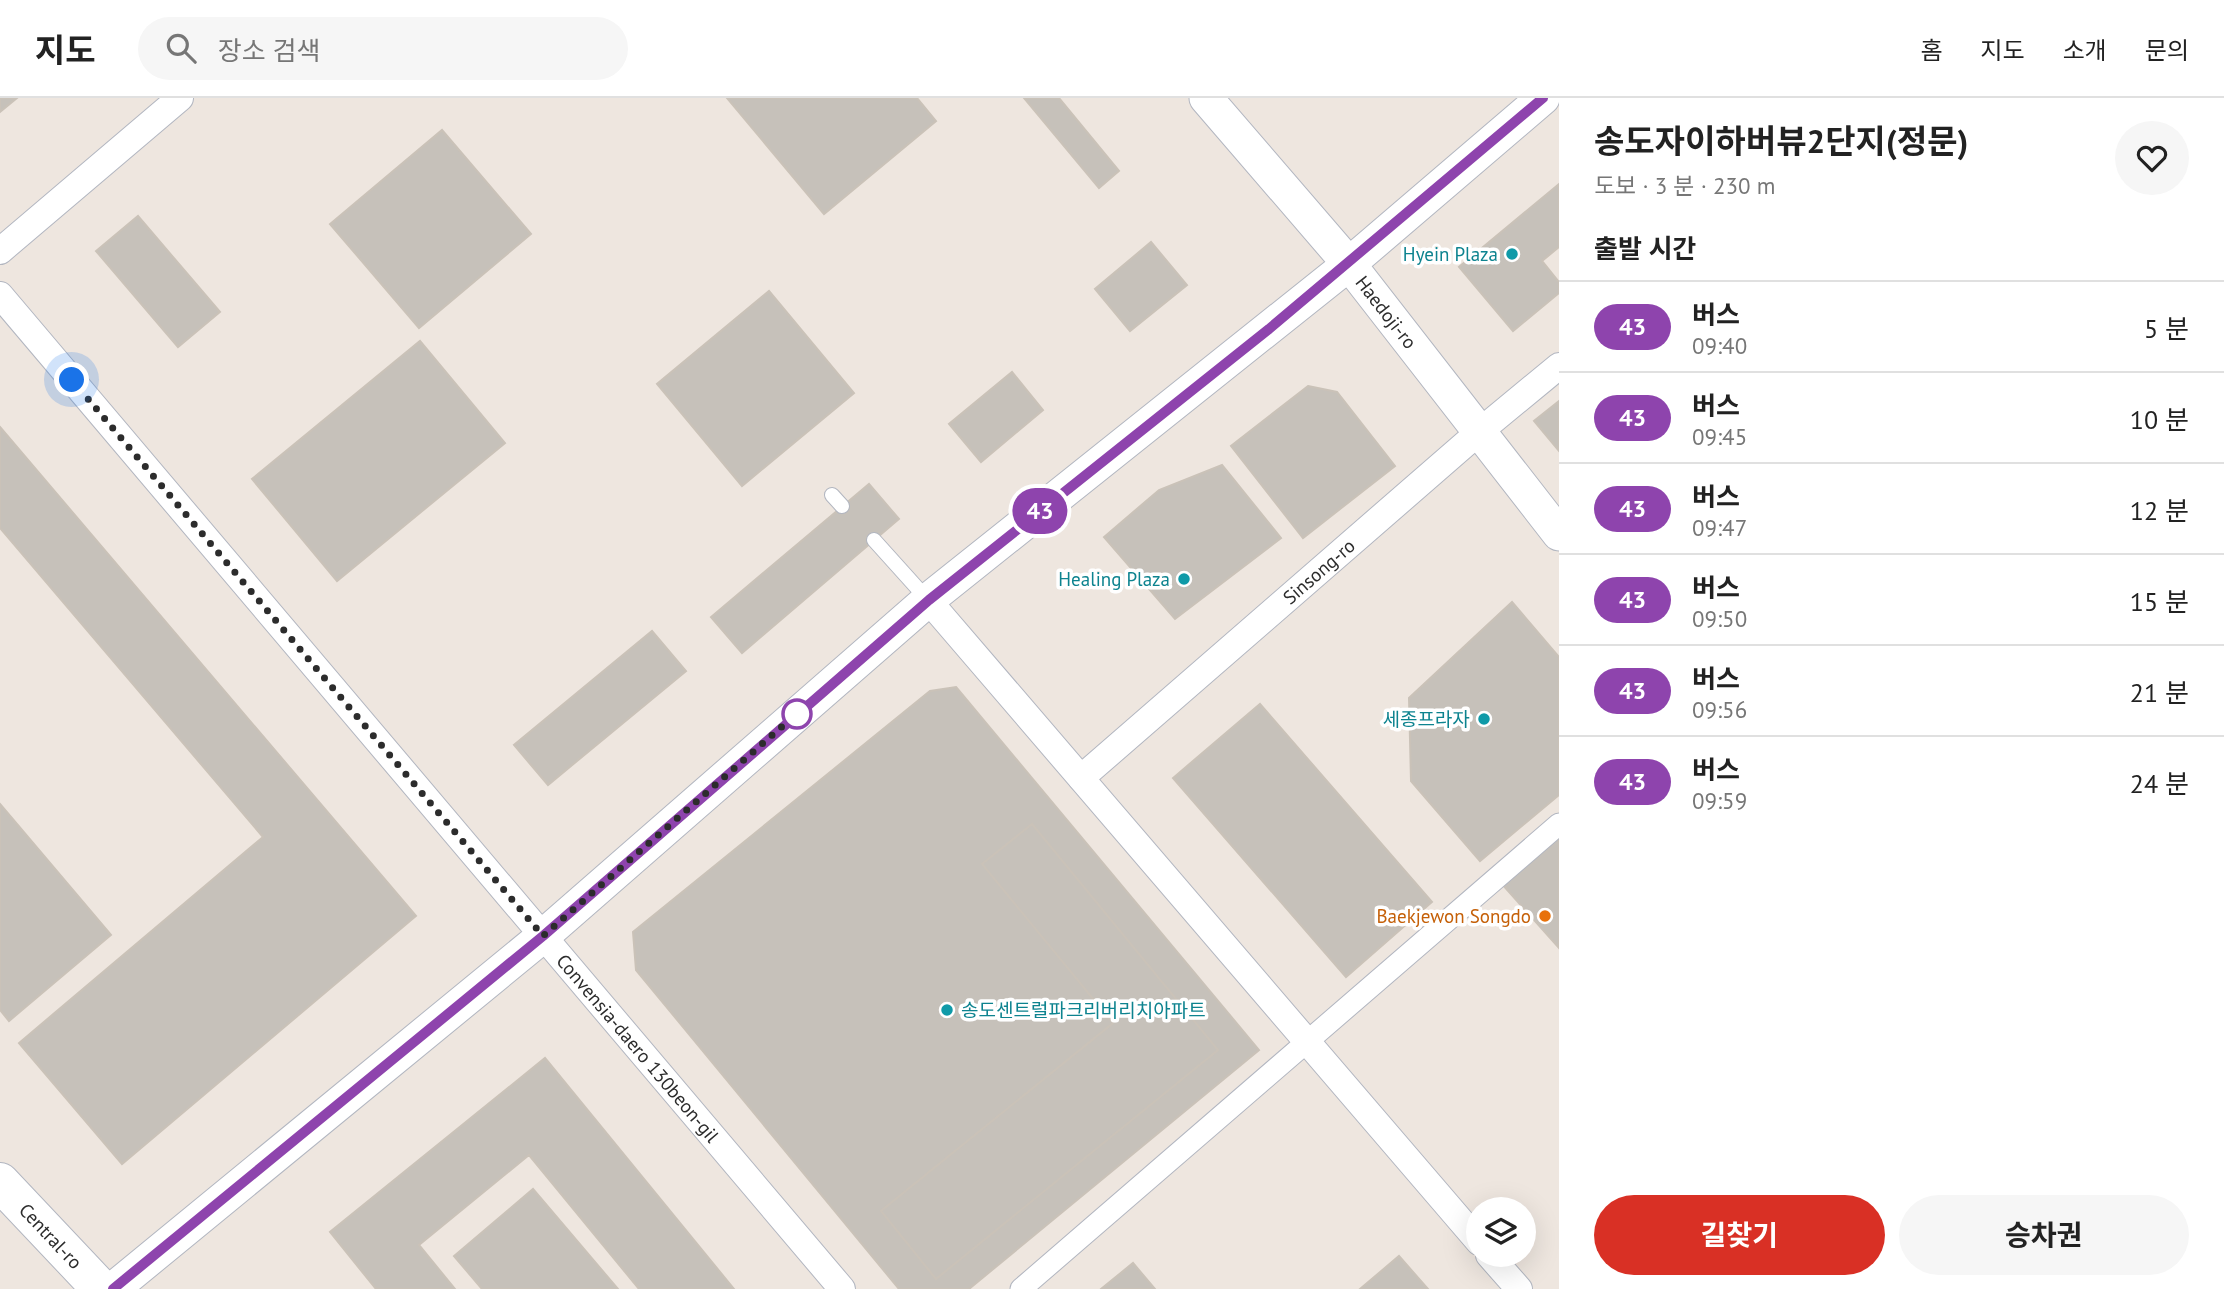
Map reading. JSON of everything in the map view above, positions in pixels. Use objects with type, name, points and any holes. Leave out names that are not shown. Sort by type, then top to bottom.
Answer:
[{"type":"main road","name":"Central-ro","points":[[0,1182],[101,1289]]},
{"type":"street","points":[[0,251],[180,98]]},
{"type":"street","name":"Haedoji-ro","points":[[1206,98],[1349,264],[1559,534]]},
{"type":"street","points":[[113,1289],[543,936],[929,600],[1349,264],[1543,98]]},
{"type":"street","name":"Convensia-daero 130beon-gil","points":[[0,295],[842,1289]]},
{"type":"street","name":"Sinsong-ro","points":[[1081,778],[1479,432],[1559,366]]},
{"type":"street","points":[[929,600],[1466,1227]]},
{"type":"street","points":[[1021,1289],[1559,824]]},
{"type":"street","points":[[1500,1267],[1519,1289]]},
{"type":"lane","points":[[874,540],[929,600]]},
{"type":"building","points":[[0,98],[17,98],[0,112]]},
{"type":"building","points":[[727,98],[917,98],[936,121],[824,214]]},
{"type":"building","points":[[1024,98],[1059,98],[1119,171],[1099,188]]},
{"type":"building","points":[[442,130],[531,234],[419,328],[330,224]]},
{"type":"building","name":"Hyein Plaza","points":[[1559,184],[1559,247],[1542,261],[1559,282],[1559,293],[1513,331],[1459,267]]},
{"type":"building","points":[[138,216],[220,312],[178,347],[96,251]]},
{"type":"building","points":[[1151,242],[1187,285],[1130,331],[1095,289]]},
{"type":"building","points":[[769,291],[854,393],[742,486],[657,384]]},
{"type":"building","points":[[420,341],[505,443],[337,581],[252,479]]},
{"type":"building","points":[[1012,372],[1043,410],[981,462],[949,424]]},
{"type":"building","points":[[1308,386],[1337,392],[1395,466],[1303,538],[1231,446]]},
{"type":"building","points":[[1559,401],[1559,451],[1534,421]]},
{"type":"building","points":[[0,427],[416,916],[122,1164],[19,1043],[263,837],[0,528]]},
{"type":"building","name":"Healing Plaza","points":[[1222,465],[1281,538],[1175,619],[1104,537],[1159,490]]},
{"type":"building","points":[[869,484],[899,519],[742,653],[711,617]]},
{"type":"building","name":"세종프라자","points":[[1512,602],[1559,657],[1559,795],[1480,861],[1411,781],[1409,698]]},
{"type":"building","points":[[652,631],[686,671],[548,785],[514,745]]},
{"type":"building","name":"송도센트럴파크리버리치아파트","points":[[956,687],[1259,1050],[969,1289],[899,1289],[636,970],[633,932],[930,691]]},
{"type":"building","points":[[1260,704],[1432,902],[1346,977],[1173,778]]},
{"type":"building","points":[[0,804],[111,935],[9,1021],[0,1010]]},
{"type":"building","points":[[1032,824],[1218,1050],[936,1279],[881,1211],[1113,1023],[982,864]]},
{"type":"building","name":"Baekjewon Songdo","points":[[1559,836],[1559,948],[1502,884]]},
{"type":"building","points":[[545,1058],[734,1289],[639,1289],[529,1155],[419,1245],[455,1289],[376,1289],[330,1232]]},
{"type":"building","points":[[533,1189],[618,1289],[482,1289],[454,1256]]},
{"type":"building","points":[[1399,1256],[1428,1289],[1360,1289]]},
{"type":"building","points":[[1133,1263],[1155,1289],[1101,1289]]},
{"type":"bus line","name":"43","points":[[113,1289],[543,936],[929,600],[1269,329],[1543,98]]},
{"type":"place","name":"Hyein Plaza","points":[[1512,254]]},
{"type":"place","name":"Healing Plaza","points":[[1184,579]]},
{"type":"place","name":"세종프라자","points":[[1484,719]]},
{"type":"place","name":"Baekjewon Songdo","points":[[1545,916]]},
{"type":"place","name":"송도센트럴파크리버리치아파트","points":[[947,1010]]},
{"type":"route","points":[[72,380],[543,936],[802,709],[797,714]]}]
